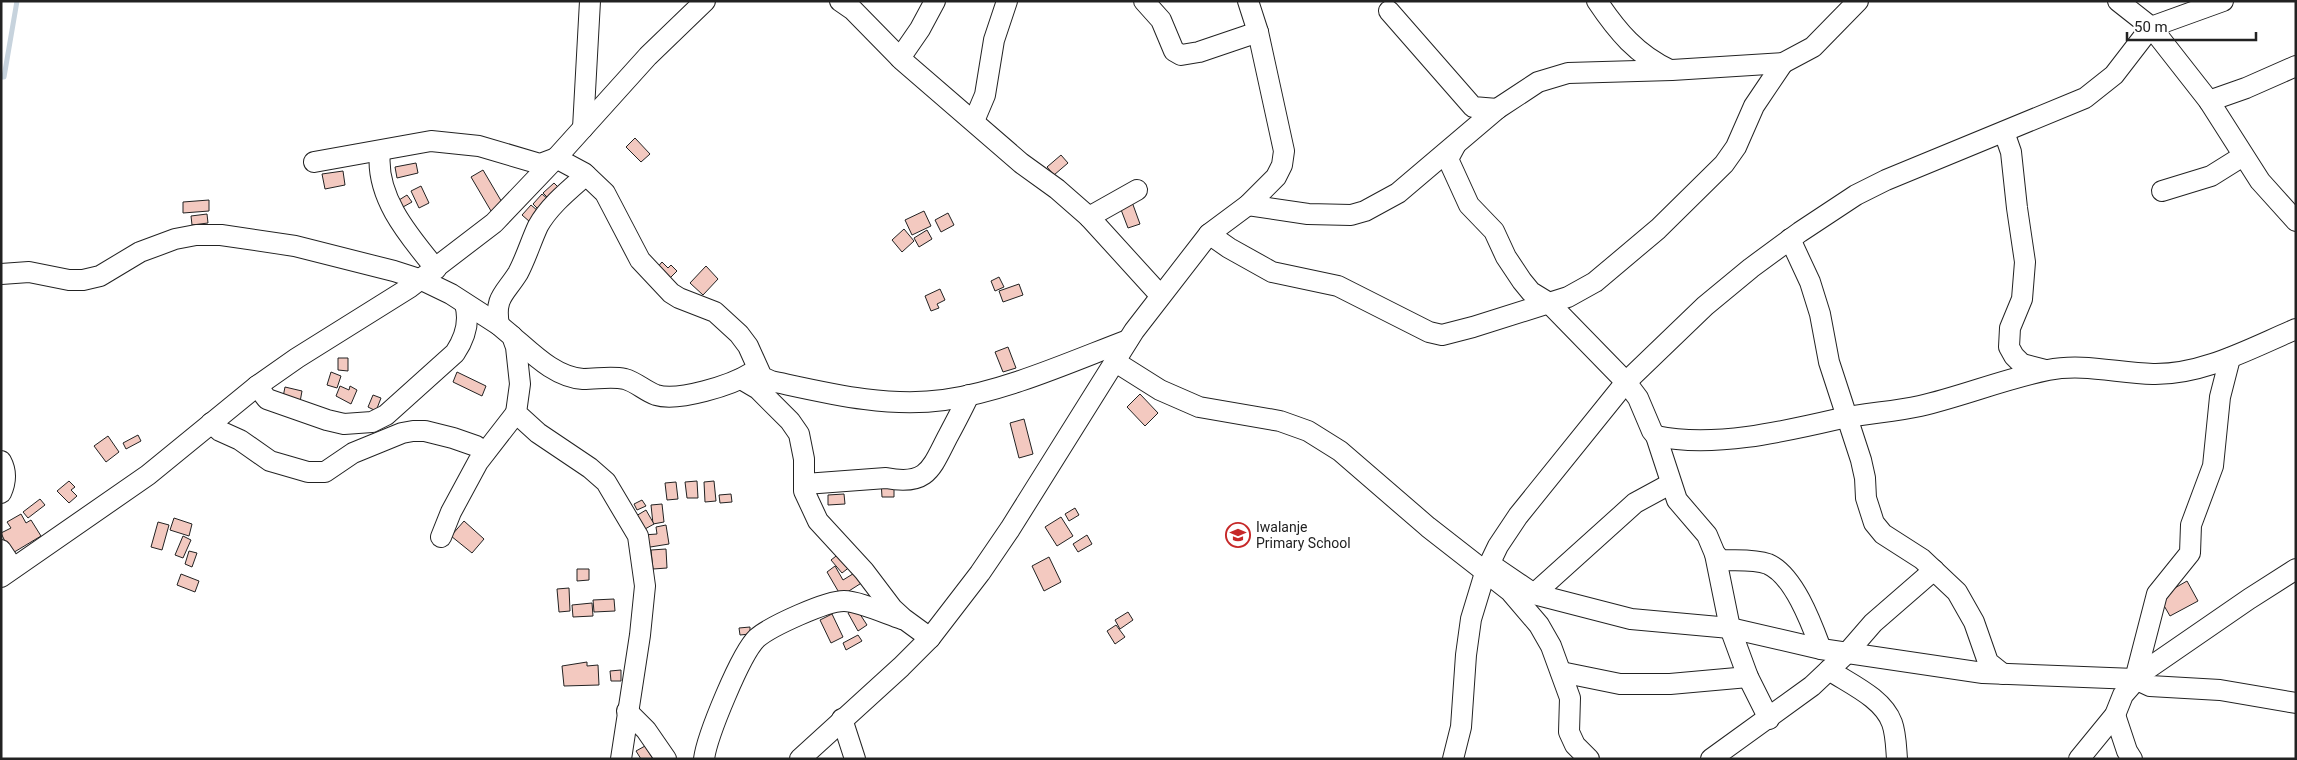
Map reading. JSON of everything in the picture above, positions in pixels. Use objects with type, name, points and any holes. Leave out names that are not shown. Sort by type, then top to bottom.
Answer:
[{"type":"street","points":[[583,128],[590,1]]},
{"type":"street","points":[[1,550],[7,572],[148,475],[257,386],[304,353],[429,274],[494,223],[556,158],[648,56],[705,1]]},
{"type":"street","points":[[840,1],[853,10],[900,58],[1021,163],[1089,217],[1160,295]]},
{"type":"street","points":[[900,58],[920,29],[935,1]]},
{"type":"street","points":[[974,122],[985,95],[994,40],[1008,1]]},
{"type":"street","points":[[1144,1],[1161,20],[1174,51],[1181,55],[1199,52],[1258,32]]},
{"type":"street","points":[[800,759],[930,638],[1005,537],[1128,340],[1160,295],[1209,234],[1248,205],[1276,177],[1284,155],[1258,32],[1248,1]]},
{"type":"street","points":[[1597,1],[1612,24],[1644,55],[1650,60],[1672,70]]},
{"type":"street","points":[[1248,205],[1308,214],[1360,213],[1398,193],[1497,109],[1524,90],[1553,76],[1595,72],[1672,70],[1784,63],[1813,47],[1840,22],[1858,1]]},
{"type":"street","points":[[2118,1],[2151,27],[2209,101],[2243,156],[2274,199],[2296,221]]},
{"type":"street","points":[[1453,759],[1461,728],[1466,655],[1472,619],[1488,568],[1518,516],[1626,382],[1704,306],[1790,239],[1856,195],[1903,172],[2085,98],[2114,75],[2151,27],[2223,1]]},
{"type":"street","points":[[1390,11],[1473,107],[1497,109]]},
{"type":"street","points":[[1209,234],[1229,248],[1272,272],[1338,286],[1420,329],[1435,334],[1459,331],[1549,304],[1568,297],[1595,282],[1658,230],[1724,164],[1736,147],[1754,106],[1784,63]]},
{"type":"street","points":[[2209,101],[2246,88],[2296,66]]},
{"type":"street","points":[[2004,132],[2011,152],[2016,208],[2026,262],[2022,299],[2010,328],[2009,347],[2022,364],[2045,370]]},
{"type":"street","points":[[314,162],[380,152],[431,141],[479,146],[540,164],[556,158]]},
{"type":"street","points":[[1455,146],[1448,159],[1469,205],[1494,231],[1506,257],[1522,281],[1531,292],[1549,304],[1626,382],[1638,398],[1656,436],[1670,484],[1677,500],[1707,535],[1715,554],[1730,628],[1748,678],[1769,719]]},
{"type":"street","points":[[380,152],[378,165],[383,190],[429,274],[465,304],[506,331],[531,353],[562,374],[577,378],[606,377],[627,380],[657,395],[673,397],[718,388],[749,374],[771,381],[860,399],[943,400],[969,395],[1010,383],[1128,340]]},
{"type":"street","points":[[2162,191],[2211,176],[2243,156]]},
{"type":"street","points":[[556,158],[586,175],[605,193],[640,260],[671,292],[679,298],[715,312],[727,322],[748,346],[749,374],[758,389],[790,421],[799,434],[804,459],[808,501],[818,521],[864,571],[892,608],[904,620],[930,638]]},
{"type":"street","points":[[441,537],[451,512],[485,452],[516,413],[520,384],[516,347],[497,315],[501,294],[517,274],[539,225],[566,192],[586,175]]},
{"type":"street","points":[[1089,217],[1137,190]]},
{"type":"street","points":[[1,274],[29,272],[69,280],[84,280],[100,276],[140,252],[175,239],[196,235],[221,234],[295,246],[429,274]]},
{"type":"street","points":[[1790,239],[1810,282],[1820,314],[1829,362],[1848,417],[1865,478],[1866,498],[1874,523],[1883,534],[1910,550],[1957,592],[1966,606],[1988,662],[2003,674]]},
{"type":"street","points":[[257,386],[267,399],[327,420],[344,424],[372,422],[386,415],[455,353],[462,342],[466,328],[468,314],[465,304]]},
{"type":"street","points":[[1656,436],[1702,440],[1768,434],[1848,417],[1920,406],[2045,370],[2063,367],[2154,374],[2181,371],[2230,358],[2296,329]]},
{"type":"street","points":[[2135,679],[2158,594],[2190,555],[2190,526],[2215,455],[2220,397],[2230,358]]},
{"type":"street","points":[[1114,362],[1160,390],[1199,407],[1280,421],[1308,431],[1340,451],[1428,527],[1488,568],[1534,594],[1631,619],[1730,628],[1847,654],[1983,673],[2135,679],[2150,686],[2220,690],[2296,703]]},
{"type":"street","points":[[805,484],[886,478],[898,480],[920,477],[937,461],[969,395]]},
{"type":"street","points":[[516,413],[538,433],[590,468],[606,482],[638,536],[645,586],[640,635],[621,759]]},
{"type":"street","points":[[212,423],[220,431],[240,440],[270,461],[308,472],[326,472],[353,453],[402,433],[413,431],[425,431],[453,438],[476,446],[485,452]]},
{"type":"street","points":[[1,461],[6,480],[1,493]]},
{"type":"street","points":[[1534,594],[1635,502],[1670,484]]},
{"type":"street","points":[[1715,554],[1721,560],[1752,562],[1771,566],[1789,583],[1810,620],[1821,649]]},
{"type":"street","points":[[1488,568],[1539,625],[1551,646],[1570,698],[1569,732],[1578,754]]},
{"type":"street","points":[[2079,759],[2115,715],[2123,695],[2135,679],[2249,599],[2296,569]]},
{"type":"street","points":[[1711,759],[1769,719],[1829,670],[1847,654],[1873,623],[1934,570]]},
{"type":"street","points":[[704,759],[716,717],[746,654],[757,638],[798,616],[832,602],[856,602],[904,620]]},
{"type":"street","points":[[1829,670],[1866,694],[1888,714],[1892,725],[1897,759]]},
{"type":"street","points":[[1561,672],[1606,683],[1620,684],[1670,684],[1748,678]]},
{"type":"street","points":[[627,711],[646,730],[666,759]]},
{"type":"street","points":[[2115,715],[2127,751],[2132,759]]},
{"type":"street","points":[[842,719],[855,759]]},
{"type":"building","points":[[635,138],[650,154],[641,162],[626,147]]},
{"type":"building","points":[[1061,155],[1068,163],[1054,175],[1047,167]]},
{"type":"building","points":[[416,163],[418,173],[397,178],[395,167]]},
{"type":"building","points":[[483,170],[503,204],[491,211],[471,177]]},
{"type":"building","points":[[343,171],[345,185],[325,189],[322,174]]},
{"type":"building","points":[[554,183],[560,189],[550,200],[543,193]]},
{"type":"building","points":[[421,186],[429,203],[419,208],[411,191]]},
{"type":"building","points":[[542,194],[549,200],[540,211],[533,204]]},
{"type":"building","points":[[407,195],[412,202],[403,207],[399,200]]},
{"type":"building","points":[[209,200],[209,211],[183,213],[183,202]]},
{"type":"building","points":[[1132,202],[1140,224],[1128,228],[1120,207]]},
{"type":"building","points":[[531,205],[538,211],[530,222],[522,215]]},
{"type":"building","points":[[924,211],[931,226],[912,235],[905,220]]},
{"type":"building","points":[[948,213],[954,225],[941,232],[935,220]]},
{"type":"building","points":[[207,214],[208,223],[192,225],[191,216]]},
{"type":"building","points":[[904,229],[914,241],[902,252],[892,240]]},
{"type":"building","points":[[927,230],[932,239],[919,247],[914,238]]},
{"type":"building","points":[[662,262],[668,268],[671,265],[677,271],[667,281],[656,269]]},
{"type":"building","points":[[706,266],[718,279],[703,295],[690,283]]},
{"type":"building","points":[[999,277],[1004,287],[995,291],[991,281]]},
{"type":"building","points":[[1019,284],[1023,295],[1003,302],[999,291]]},
{"type":"building","points":[[940,289],[945,300],[937,304],[939,308],[931,311],[925,296]]},
{"type":"building","points":[[1008,347],[1016,368],[1003,372],[995,352]]},
{"type":"building","points":[[338,358],[348,358],[348,371],[338,370]]},
{"type":"building","points":[[331,372],[341,376],[337,388],[327,385]]},
{"type":"building","points":[[457,372],[486,386],[482,396],[453,382]]},
{"type":"building","points":[[340,386],[349,390],[350,386],[357,390],[351,404],[336,396]]},
{"type":"building","points":[[285,387],[302,391],[300,402],[283,397]]},
{"type":"building","points":[[1140,394],[1158,413],[1145,426],[1127,407]]},
{"type":"building","points":[[373,395],[381,398],[376,411],[368,407]]},
{"type":"building","points":[[1024,419],[1033,454],[1019,458],[1010,423]]},
{"type":"building","points":[[138,435],[141,441],[126,449],[123,443]]},
{"type":"building","points":[[108,436],[119,452],[106,462],[94,446]]},
{"type":"building","points":[[69,481],[75,487],[71,490],[77,496],[69,503],[57,491]]},
{"type":"building","points":[[697,481],[698,498],[687,498],[685,482]]},
{"type":"building","points":[[714,481],[716,501],[705,502],[704,482]]},
{"type":"building","points":[[881,481],[894,481],[894,497],[882,497]]},
{"type":"building","points":[[676,482],[678,499],[667,500],[665,483]]},
{"type":"building","points":[[731,494],[732,502],[720,503],[719,495]]},
{"type":"building","points":[[844,494],[845,504],[828,505],[828,495]]},
{"type":"building","points":[[40,499],[45,505],[28,518],[23,512]]},
{"type":"building","points":[[642,500],[646,506],[637,510],[634,504]]},
{"type":"building","points":[[662,504],[664,522],[653,524],[651,505]]},
{"type":"building","points":[[1075,508],[1079,515],[1069,521],[1065,514]]},
{"type":"building","points":[[646,510],[654,524],[645,529],[636,516]]},
{"type":"building","points":[[21,514],[26,523],[31,520],[41,536],[11,554],[1,533],[11,528],[7,522]]},
{"type":"building","points":[[1061,517],[1073,536],[1057,546],[1045,527]]},
{"type":"building","points":[[174,518],[192,524],[189,536],[170,530]]},
{"type":"building","points":[[464,521],[484,539],[472,553],[451,536]]},
{"type":"building","points":[[158,522],[169,525],[162,550],[151,547]]},
{"type":"building","points":[[666,525],[669,544],[644,548],[643,535],[657,534],[656,527]]},
{"type":"building","points":[[1087,535],[1092,544],[1078,552],[1073,544]]},
{"type":"building","points":[[183,536],[191,540],[183,558],[175,555]]},
{"type":"building","points":[[666,549],[667,568],[653,569],[651,550]]},
{"type":"building","points":[[189,551],[197,553],[192,567],[185,564]]},
{"type":"building","points":[[840,553],[851,566],[842,573],[831,560]]},
{"type":"building","points":[[1049,557],[1061,582],[1044,591],[1032,566]]},
{"type":"building","points":[[835,566],[843,580],[856,572],[863,582],[841,596],[827,572]]},
{"type":"building","points":[[577,569],[589,569],[589,580],[577,581]]},
{"type":"building","points":[[181,574],[199,581],[195,592],[177,585]]},
{"type":"building","points":[[2187,581],[2198,601],[2170,616],[2159,597]]},
{"type":"building","points":[[569,588],[570,611],[559,612],[557,589]]},
{"type":"building","points":[[614,599],[615,611],[594,612],[593,600]]},
{"type":"building","points":[[592,603],[593,616],[573,617],[572,605]]},
{"type":"building","points":[[856,608],[867,625],[858,631],[848,613]]},
{"type":"building","points":[[1128,612],[1133,620],[1120,629],[1115,620]]},
{"type":"building","points":[[832,614],[843,637],[831,643],[820,620]]},
{"type":"building","points":[[1116,625],[1125,637],[1115,644],[1107,631]]},
{"type":"building","points":[[750,627],[750,634],[740,635],[739,628]]},
{"type":"building","points":[[858,635],[862,641],[846,650],[843,643]]},
{"type":"building","points":[[587,662],[587,666],[598,665],[599,685],[564,686],[562,666]]},
{"type":"building","points":[[621,670],[621,681],[611,681],[610,671]]},
{"type":"building","points":[[645,746],[653,759],[641,759],[636,751]]},
{"type":"waterway","points":[[1,77],[4,77],[17,1]]},
{"type":"place","name":"Iwalanje Primary School","points":[[1238,535]]}]
